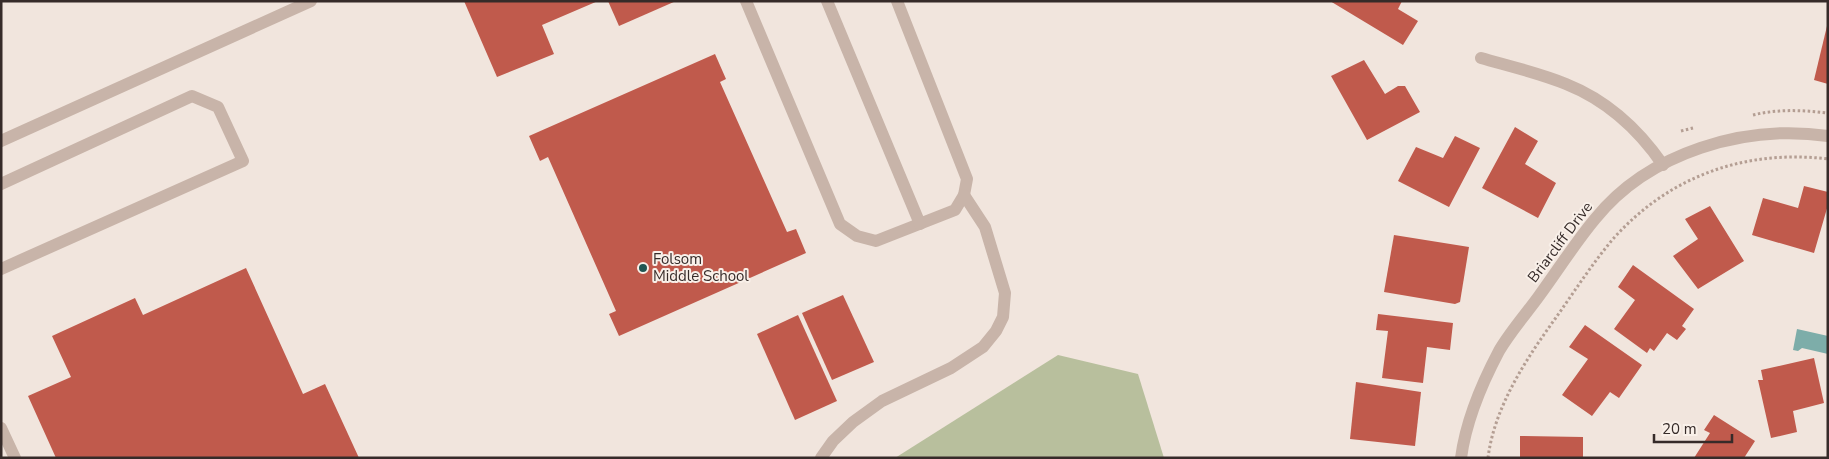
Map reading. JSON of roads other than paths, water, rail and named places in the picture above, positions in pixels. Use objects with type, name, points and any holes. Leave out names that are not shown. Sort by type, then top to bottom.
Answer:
[{"type":"street","points":[[1,141],[311,1]]},
{"type":"street","points":[[746,1],[840,224],[857,236],[876,241],[955,210],[964,195],[967,179],[897,1]]},
{"type":"street","points":[[827,1],[920,224]]},
{"type":"street","points":[[1481,58],[1585,92],[1620,116],[1650,147],[1663,165]]},
{"type":"street","points":[[1,184],[192,96],[218,106],[243,161],[1,269]]},
{"type":"street","name":"Briarcliff Drive","points":[[1461,458],[1473,405],[1500,350],[1596,218],[1621,193],[1663,165],[1699,148],[1734,138],[1770,133],[1806,133],[1828,136]]},
{"type":"street","points":[[821,458],[833,442],[854,422],[882,401],[951,368],[983,348],[996,331],[1003,317],[1005,293],[985,227],[964,195]]},
{"type":"street","points":[[1,429],[15,458]]},
{"type":"water","points":[[1797,329],[1828,336],[1828,354],[1802,348],[1798,351],[1793,350]]},
{"type":"place","name":"Folsom Middle School","points":[[643,268]]}]
